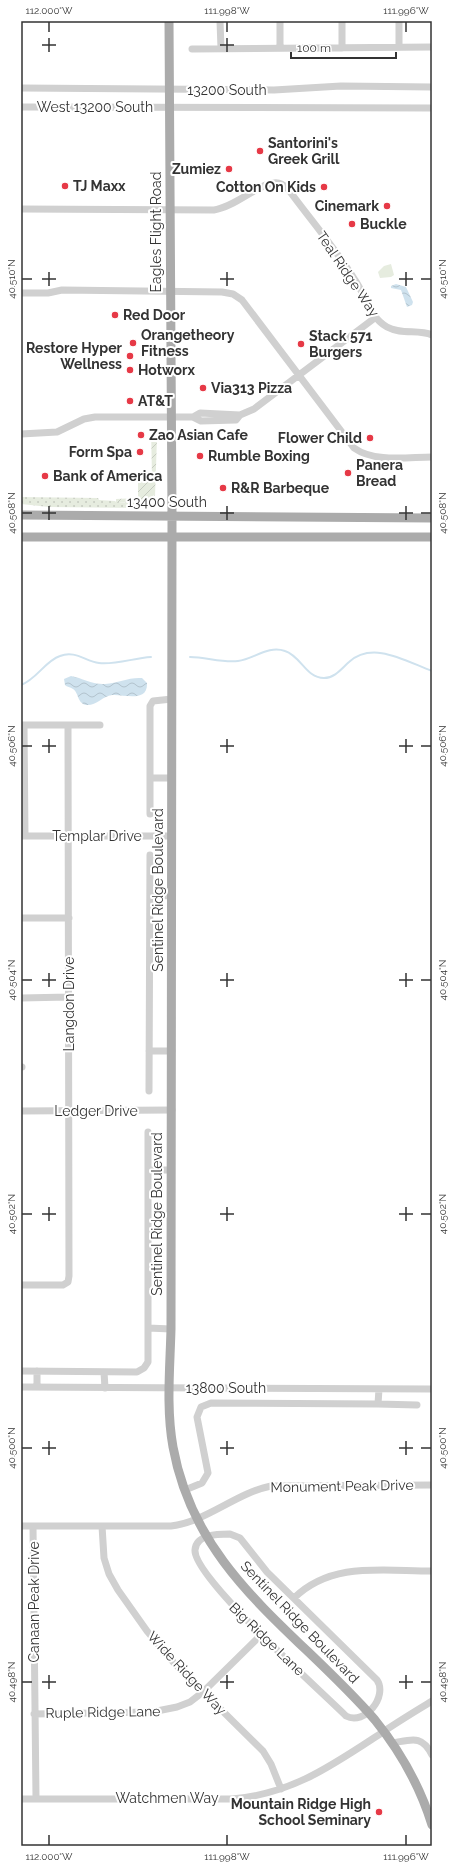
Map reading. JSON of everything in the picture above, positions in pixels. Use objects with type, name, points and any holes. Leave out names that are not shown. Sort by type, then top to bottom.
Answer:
[{"type":"main road","name":"Eagles Flight Road","points":[[169,21],[172,516]]},
{"type":"main road","name":"13400 South","points":[[21,515],[432,518]]},
{"type":"main road","name":"Sentinel Ridge Boulevard","points":[[172,516],[172,1110],[170,1388],[171,1433],[176,1461],[185,1490],[197,1518],[206,1536],[227,1569],[250,1596],[369,1712],[392,1743],[418,1788],[432,1825]]},
{"type":"main road","points":[[21,537],[432,537]]},
{"type":"street","points":[[220,21],[221,48]]},
{"type":"street","points":[[280,21],[280,48]]},
{"type":"street","points":[[342,21],[342,48]]},
{"type":"street","points":[[399,21],[399,47]]},
{"type":"street","points":[[192,49],[432,47]]},
{"type":"street","name":"13200 South","points":[[21,88],[274,90],[340,86],[432,87]]},
{"type":"street","name":"West 13200 South","points":[[21,107],[169,107]]},
{"type":"street","name":"13200 South","points":[[169,107],[432,108]]},
{"type":"street","name":"Teal Ridge Way","points":[[169,210],[219,209],[270,184],[283,184],[288,188],[355,279],[376,317],[383,324],[393,330],[432,335]]},
{"type":"street","points":[[21,210],[169,210]]},
{"type":"street","points":[[21,293],[48,293],[62,290],[170,290],[228,292],[239,297],[350,445],[358,452],[374,457],[432,457]]},
{"type":"street","points":[[21,434],[57,432],[84,419],[95,417],[171,417],[193,416],[200,413],[233,413],[240,415],[254,409],[376,317]]},
{"type":"street","points":[[150,814],[150,706],[153,701],[172,698]]},
{"type":"street","points":[[23,836],[23,725],[100,725]]},
{"type":"street","name":"Langdon Drive","points":[[21,1285],[63,1285],[68,1282],[68,725]]},
{"type":"street","points":[[150,778],[172,778]]},
{"type":"street","name":"Templar Drive","points":[[23,836],[172,836]]},
{"type":"street","points":[[149,1091],[150,855]]},
{"type":"street","points":[[150,895],[172,896]]},
{"type":"street","points":[[21,918],[69,918]]},
{"type":"street","points":[[21,998],[69,997]]},
{"type":"street","points":[[150,1051],[172,1052]]},
{"type":"street","name":"Ledger Drive","points":[[21,1111],[172,1110]]},
{"type":"street","points":[[21,1371],[137,1372],[144,1368],[148,1362],[148,1132]]},
{"type":"street","points":[[149,1170],[171,1170]]},
{"type":"street","points":[[148,1328],[171,1329]]},
{"type":"street","points":[[37,1371],[37,1387]]},
{"type":"street","points":[[104,1372],[105,1388]]},
{"type":"street","name":"13800 South","points":[[21,1387],[432,1389]]},
{"type":"street","points":[[378,1404],[379,1389]]},
{"type":"street","points":[[185,1490],[202,1483],[208,1473],[197,1417],[201,1407],[211,1403],[417,1405]]},
{"type":"street","name":"Monument Peak Drive","points":[[21,1526],[171,1526],[197,1518],[248,1493],[272,1486],[432,1485]]},
{"type":"street","name":"Canaan Peak Drive","points":[[33,1526],[36,1798]]},
{"type":"street","name":"Wide Ridge Way","points":[[102,1526],[104,1558],[113,1582],[155,1642],[263,1751],[271,1764],[282,1789]]},
{"type":"street","points":[[206,1536],[230,1534],[240,1538],[260,1565],[379,1682],[380,1692],[369,1712]]},
{"type":"street","name":"Big Ridge Lane","points":[[206,1536],[196,1545],[195,1552],[197,1559],[225,1598],[346,1716],[357,1719],[369,1712]]},
{"type":"street","points":[[294,1598],[316,1581],[337,1573],[355,1571],[432,1571]]},
{"type":"street","name":"Ruple Ridge Lane","points":[[34,1714],[162,1711],[184,1705],[203,1692],[262,1634]]},
{"type":"street","name":"Watchmen Way","points":[[21,1798],[232,1799],[255,1796],[282,1789],[320,1772],[432,1701]]},
{"type":"street","points":[[392,1743],[418,1740],[424,1743],[432,1755]]},
{"type":"shaded area","points":[[391,264],[394,275],[391,277],[380,278],[378,272],[384,266]]},
{"type":"shaded area","points":[[151,427],[157,438],[155,496],[154,495],[147,502],[149,505],[140,508],[139,502],[116,502],[116,499],[138,498],[138,478],[152,478]]},
{"type":"shaded area","points":[[21,497],[98,498],[99,500],[139,503],[139,508],[49,507],[21,504]]},
{"type":"water","points":[[396,284],[406,287],[413,302],[412,305],[407,307],[401,290],[391,288],[391,286]]},
{"type":"water","points":[[71,676],[100,684],[133,678],[142,678],[147,683],[144,693],[140,695],[112,695],[93,704],[86,705],[81,702],[72,688],[65,685],[64,679]]},
{"type":"waterway","points":[[190,657],[238,661],[267,651],[279,650],[291,654],[308,671],[318,677],[328,678],[335,675],[358,656],[369,653],[379,653],[401,658],[432,671]]},
{"type":"waterway","points":[[21,685],[32,679],[55,658],[65,654],[75,655],[99,663],[151,657]]},
{"type":"place","name":"Santorini's Greek Grill","points":[[260,151]]},
{"type":"place","name":"Zumiez","points":[[229,169]]},
{"type":"place","name":"TJ Maxx","points":[[65,186]]},
{"type":"place","name":"Cotton On Kids","points":[[324,187]]},
{"type":"place","name":"Cinemark","points":[[387,206]]},
{"type":"place","name":"Buckle","points":[[352,224]]},
{"type":"place","name":"Red Door","points":[[115,315]]},
{"type":"place","name":"Orangetheory Fitness","points":[[133,343]]},
{"type":"place","name":"Stack 571 Burgers","points":[[301,344]]},
{"type":"place","name":"Restore Hyper Wellness","points":[[130,356]]},
{"type":"place","name":"Hotworx","points":[[130,370]]},
{"type":"place","name":"Via313 Pizza","points":[[203,388]]},
{"type":"place","name":"AT&T","points":[[130,401]]},
{"type":"place","name":"Zao Asian Cafe","points":[[141,435]]},
{"type":"place","name":"Flower Child","points":[[370,438]]},
{"type":"place","name":"Form Spa","points":[[140,452]]},
{"type":"place","name":"Rumble Boxing","points":[[200,456]]},
{"type":"place","name":"Panera Bread","points":[[348,473]]},
{"type":"place","name":"Bank of America","points":[[45,476]]},
{"type":"place","name":"R&R Barbeque","points":[[223,488]]},
{"type":"place","name":"Mountain Ridge High School Seminary","points":[[379,1812]]}]
